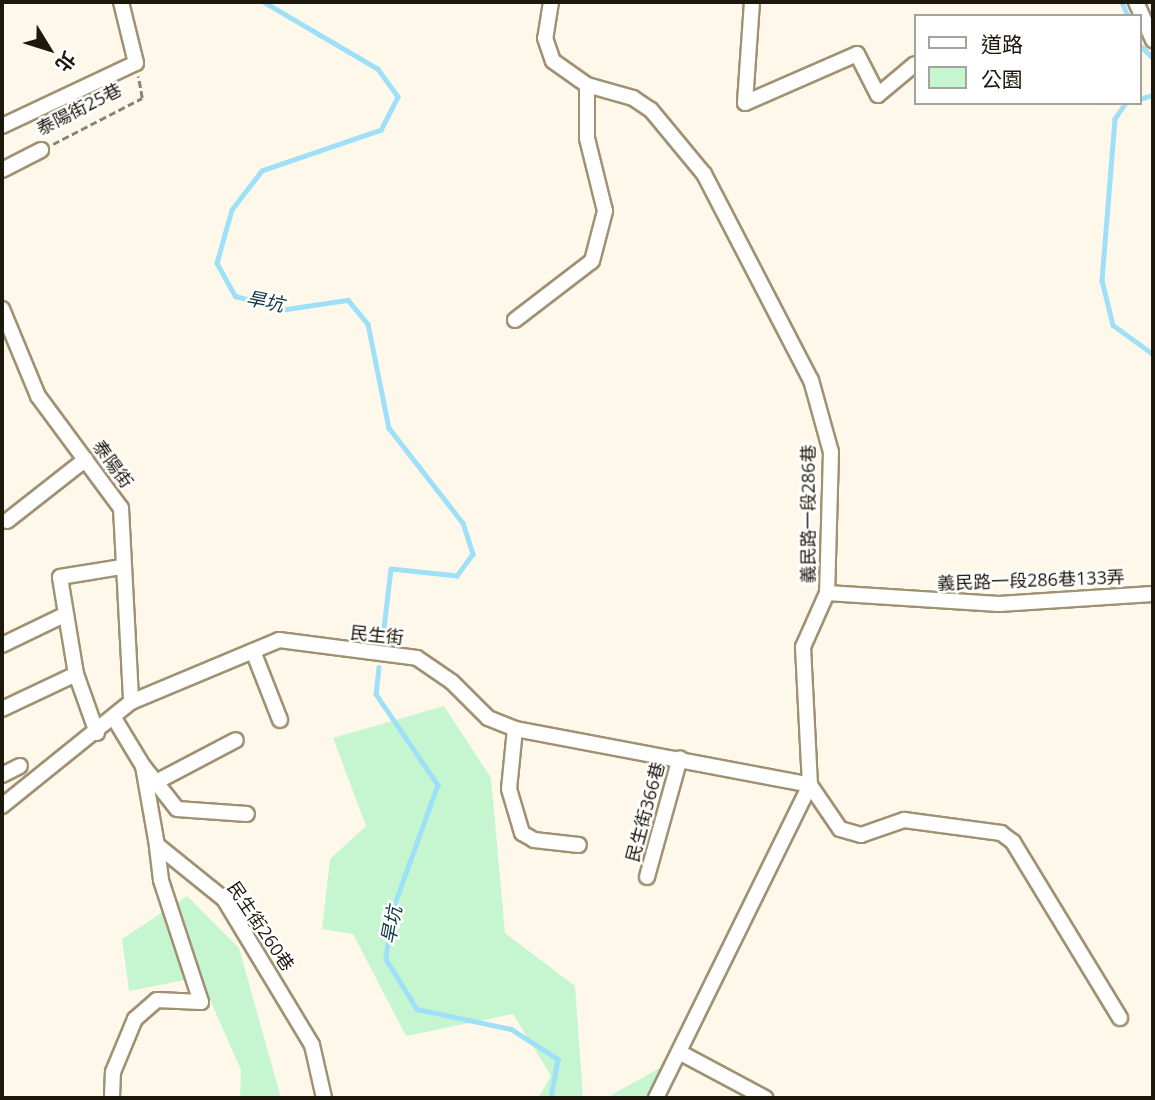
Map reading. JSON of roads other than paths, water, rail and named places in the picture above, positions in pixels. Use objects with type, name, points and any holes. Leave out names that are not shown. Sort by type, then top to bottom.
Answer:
[{"type":"street","points":[[2,126],[136,63],[121,2]]},
{"type":"street","name":"義民路一段286巷","points":[[551,2],[545,38],[553,61],[587,85],[632,98],[651,110],[704,174],[811,380],[831,452],[827,593],[803,647],[810,785],[656,1098]]},
{"type":"street","points":[[752,2],[745,103],[857,54],[878,95],[914,65]]},
{"type":"street","points":[[1136,2],[1153,40]]},
{"type":"street","points":[[515,320],[592,261],[605,211],[587,138],[587,85]]},
{"type":"street","name":"泰陽街25巷","points":[[2,170],[41,150]]},
{"type":"street","name":"泰陽街","points":[[2,309],[38,396],[121,508],[131,702]]},
{"type":"street","points":[[7,520],[86,458]]},
{"type":"street","points":[[97,733],[76,674],[64,615],[60,577],[122,567]]},
{"type":"street","name":"義民路一段286巷133弄","points":[[827,593],[999,604],[1153,594]]},
{"type":"street","points":[[2,645],[64,615]]},
{"type":"street","name":"民生街","points":[[2,806],[97,733],[131,702],[279,640],[416,658],[452,681],[488,718],[515,729],[680,758],[810,785]]},
{"type":"street","points":[[253,651],[281,720]]},
{"type":"street","points":[[2,709],[76,674]]},
{"type":"street","points":[[114,718],[143,766],[177,809],[247,814]]},
{"type":"street","points":[[515,729],[509,789],[522,833],[534,841],[579,845]]},
{"type":"street","points":[[156,782],[236,740]]},
{"type":"street","name":"民生街366巷","points":[[647,877],[680,758]]},
{"type":"street","points":[[2,775],[20,766]]},
{"type":"street","points":[[112,1098],[113,1072],[135,1019],[157,1000],[201,1002],[161,880],[143,766]]},
{"type":"street","points":[[810,785],[840,829],[861,835],[904,820],[1001,833],[1013,842],[1120,1018]]},
{"type":"street","name":"民生街260巷","points":[[157,845],[224,899],[312,1045],[324,1098]]},
{"type":"street","points":[[679,1052],[765,1098]]},
{"type":"waterway","name":"旱坑","points":[[264,2],[378,69],[398,97],[381,130],[262,171],[232,210],[217,263],[235,296],[286,309],[348,300],[368,324],[389,428],[463,523],[473,554],[457,576],[391,569],[382,644]]},
{"type":"waterway","points":[[1122,2],[1127,14]]},
{"type":"waterway","points":[[1141,46],[1153,58]]},
{"type":"waterway","points":[[1141,98],[1153,95]]},
{"type":"waterway","points":[[1125,105],[1115,119],[1102,280],[1113,325],[1153,354]]},
{"type":"waterway","name":"旱坑","points":[[379,667],[376,694],[438,785],[392,912],[386,959],[417,1009],[511,1029],[558,1059],[551,1098]]}]
